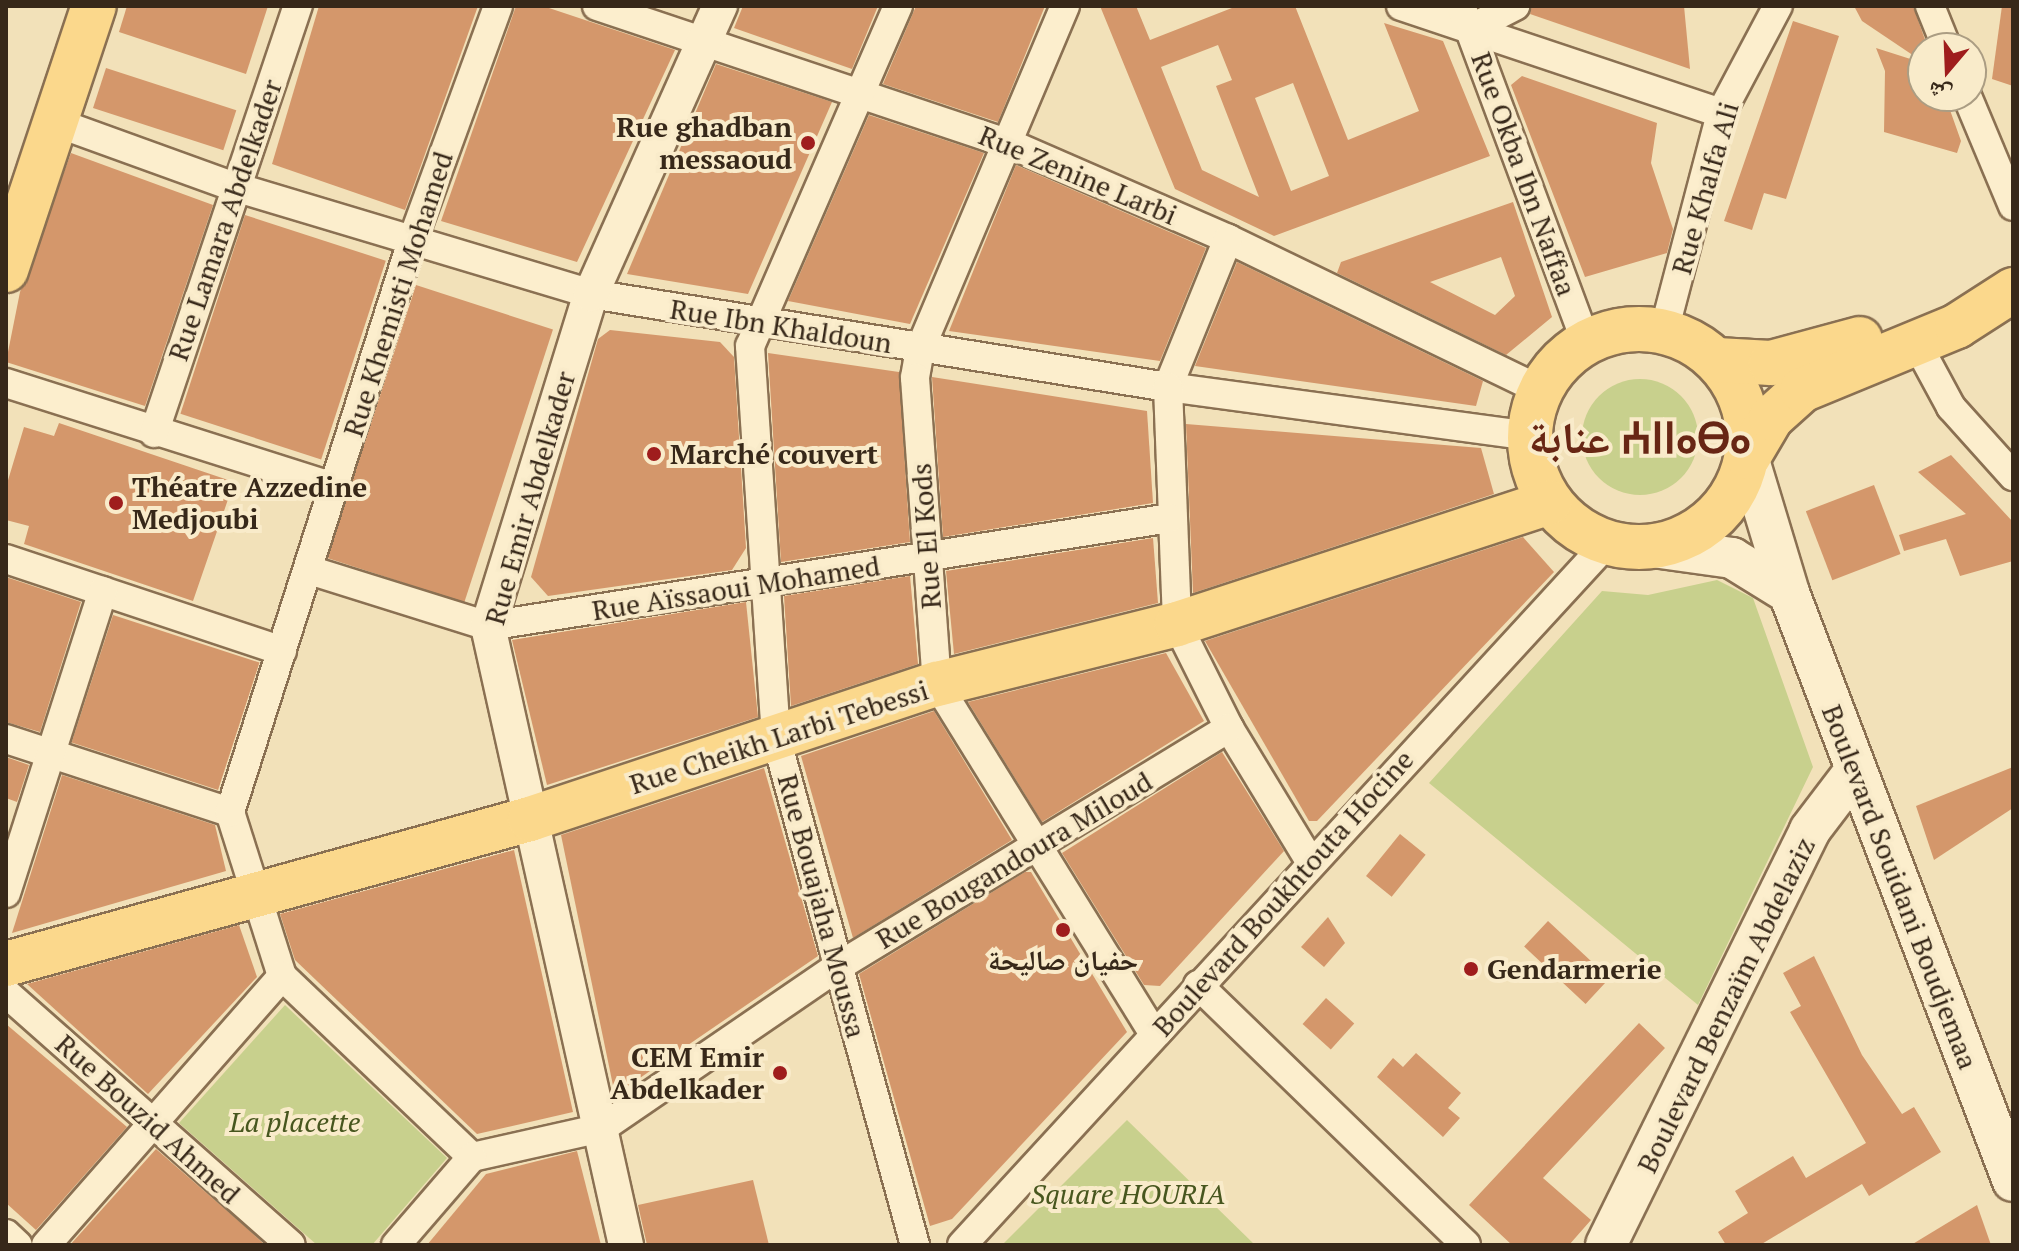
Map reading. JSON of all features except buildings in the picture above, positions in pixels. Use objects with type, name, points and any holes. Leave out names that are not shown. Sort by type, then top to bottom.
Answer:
[{"type":"main road","points":[[6,270],[94,6]]},
{"type":"main road","points":[[1717,360],[1771,363],[1865,338],[1945,304],[2013,258]]},
{"type":"main road","points":[[1653,547],[1687,537],[1715,518],[1737,490],[1748,457],[1771,418],[1802,390],[1917,344],[2013,290]]},
{"type":"main road","points":[[1748,457],[1748,422],[1738,388],[1717,360],[1664,331],[1637,328],[1586,342],[1559,362],[1540,390],[1529,436],[1531,460],[1550,502],[1566,520],[1607,543],[1732,558],[1789,593]]},
{"type":"main road","name":"Boulevard Souidani Boudjemaa","points":[[1748,457],[1789,593],[2013,1181]]},
{"type":"main road","name":"Rue Cheikh Larbi Tebessi","points":[[6,964],[251,892],[530,819],[937,684],[1177,624],[1550,502]]},
{"type":"main road","name":"Boulevard Benzaïm Abdelaziz","points":[[1606,1245],[1810,830],[1855,771]]},
{"type":"street","name":"Rue Lamara Abdelkader","points":[[154,433],[298,6]]},
{"type":"street","name":"Rue Khemisti Mohamed","points":[[230,812],[411,244],[498,6]]},
{"type":"street","name":"Rue Zenine Larbi","points":[[597,6],[1010,144],[1228,239],[1540,390]]},
{"type":"street","name":"Rue Emir Abdelkader","points":[[626,1245],[488,626],[591,294],[720,6]]},
{"type":"street","points":[[756,322],[898,6]]},
{"type":"street","name":"Rue El Kods","points":[[1065,6],[1010,144],[920,349],[915,378],[937,684],[1154,1034]]},
{"type":"street","points":[[1401,6],[1466,17],[1721,113]]},
{"type":"street","points":[[1466,17],[1515,6]]},
{"type":"street","points":[[1930,6],[1941,32]]},
{"type":"street","name":"Rue Khalfa Ali","points":[[1664,331],[1721,113],[1770,12]]},
{"type":"street","name":"Rue Okba Ibn Naffaa","points":[[1466,17],[1586,342]]},
{"type":"street","points":[[1974,112],[2013,206]]},
{"type":"street","name":"Rue Ibn Khaldoun","points":[[55,122],[235,187],[411,244],[591,294],[1168,387],[1529,436]]},
{"type":"street","points":[[1228,239],[1168,387],[1170,518],[1177,624],[1229,728],[1310,861]]},
{"type":"street","name":"Rue Bouajaha Moussa","points":[[756,322],[750,346],[763,583],[776,738],[915,1245]]},
{"type":"street","points":[[1917,344],[1951,407],[2013,476]]},
{"type":"street","points":[[6,383],[154,433],[334,487]]},
{"type":"street","name":"Rue Aïssaoui Mohamed","points":[[309,570],[488,626],[927,559],[1170,518]]},
{"type":"street","name":"Boulevard Boukhtouta Hocine","points":[[962,1245],[1310,861],[1607,543]]},
{"type":"street","points":[[6,559],[282,651]]},
{"type":"street","points":[[6,893],[103,591]]},
{"type":"street","name":"Rue Bougandoura Miloud","points":[[602,1128],[839,966],[1037,848],[1229,728]]},
{"type":"street","points":[[6,739],[230,812],[251,892],[282,976],[472,1157]]},
{"type":"street","points":[[46,1245],[282,976]]},
{"type":"street","points":[[1198,985],[1466,1245]]},
{"type":"street","name":"Rue Bouzid Ahmed","points":[[6,993],[291,1245]]},
{"type":"street","points":[[396,1245],[472,1157],[602,1128]]},
{"type":"street","points":[[6,1234],[18,1245]]},
{"type":"green space","points":[[1640,379],[1662,383],[1681,396],[1694,415],[1698,437],[1694,459],[1681,478],[1662,491],[1640,495],[1618,491],[1599,478],[1586,459],[1582,437],[1586,415],[1599,396],[1618,383]]},
{"type":"green space","points":[[1717,580],[1753,598],[1813,767],[1698,1005],[1429,783],[1602,591],[1648,595]]},
{"type":"green space","name":"La placette","points":[[285,1005],[447,1158],[372,1245],[317,1245],[179,1123]]},
{"type":"green space","name":"Square HOURIA","points":[[1127,1120],[1255,1245],[1002,1245]]},
{"type":"place","name":"Rue ghadban messaoud","points":[[808,143]]},
{"type":"place","name":"Marché couvert","points":[[654,454]]},
{"type":"place","name":"Théatre Azzedine Medjoubi","points":[[116,503]]},
{"type":"place","name":"حفيان صاليحة","points":[[1063,930]]},
{"type":"place","name":"Gendarmerie","points":[[1471,969]]},
{"type":"place","name":"CEM Emir Abdelkader","points":[[780,1073]]},
{"type":"district","name":"عنابة ⵄⵏⵏⴰⴱⴰ","points":[[1640,437]]}]
